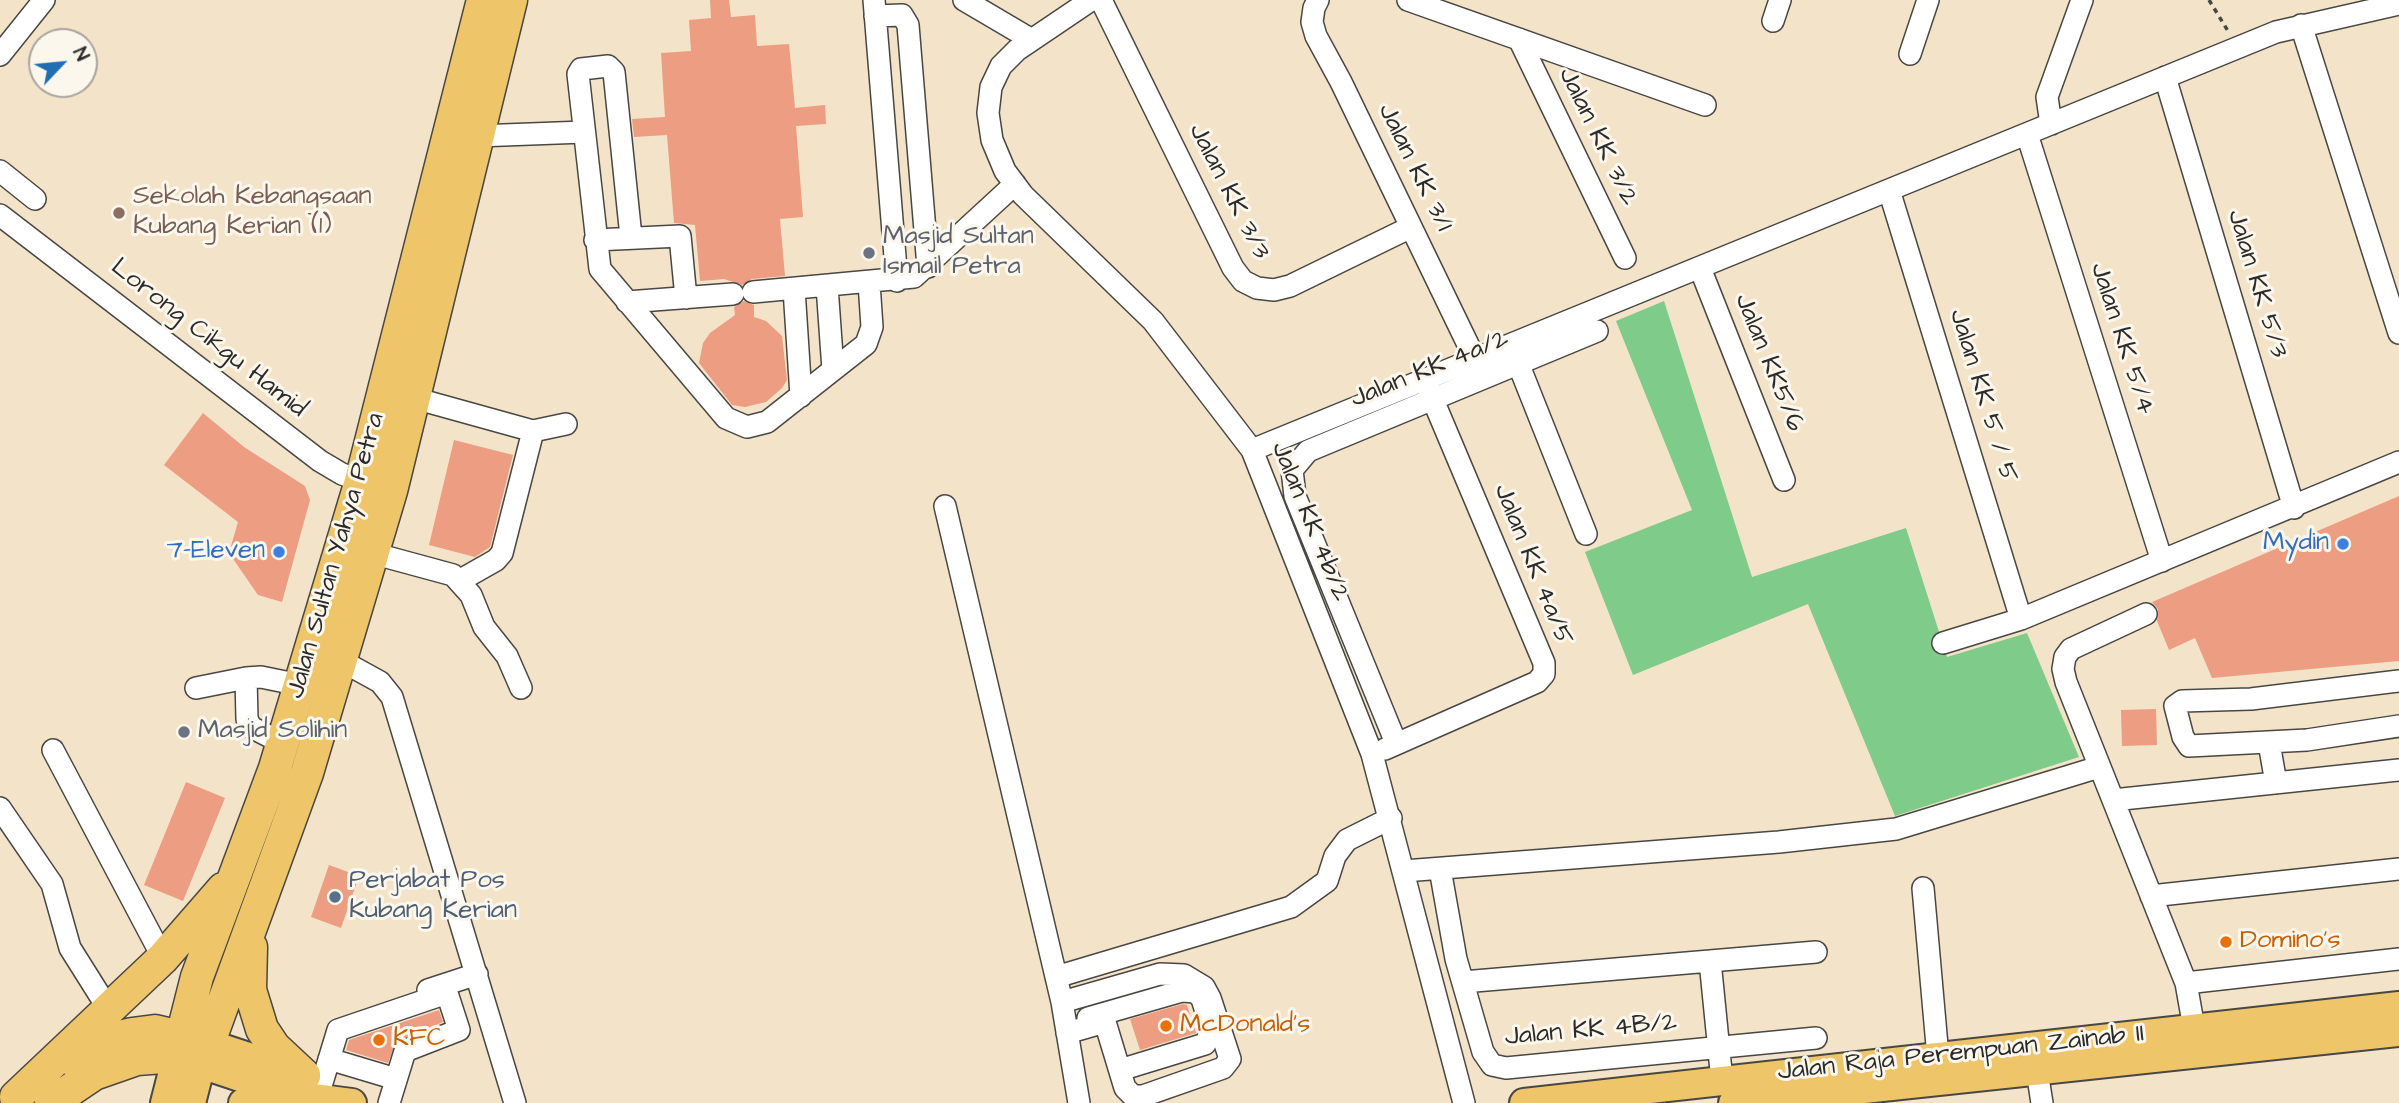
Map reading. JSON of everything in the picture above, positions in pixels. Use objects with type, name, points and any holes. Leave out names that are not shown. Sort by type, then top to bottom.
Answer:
[{"type":"highway","name":"Jalan Sultan Yahya Petra","points":[[192,1050],[255,914],[307,773],[372,553],[376,486],[483,0]]},
{"type":"highway","name":"Jalan Sultan Yahya Petra","points":[[192,1050],[197,977],[282,744],[300,685],[376,486],[414,398],[511,0]]},
{"type":"highway","points":[[12,1100],[163,958],[235,875]]},
{"type":"highway","points":[[255,914],[248,969],[256,1012],[274,1047],[313,1079]]},
{"type":"highway","points":[[12,1100],[60,1065],[112,1039],[155,1031],[192,1050]]},
{"type":"highway","points":[[51,1103],[113,1065],[192,1050]]},
{"type":"main road","name":"Jalan Raja Perempuan Zainab II","points":[[1785,1092],[1938,1057],[2399,1006]]},
{"type":"main road","name":"Jalan Raja Perempuan Zainab II","points":[[1524,1103],[1727,1092],[1785,1092],[2037,1071],[2399,1031]]},
{"type":"main road","points":[[191,1103],[192,1050],[313,1079],[349,1102]]},
{"type":"main road","name":"Jalan Sultan Yahya Petra","points":[[165,1103],[192,1050]]},
{"type":"main road","points":[[243,1103],[270,1097],[313,1079]]},
{"type":"street","points":[[0,55],[44,0]]},
{"type":"street","points":[[964,0],[1032,40]]},
{"type":"street","name":"Jalan KK 4b/2","points":[[1091,0],[1032,40],[1001,66],[990,88],[988,113],[992,140],[1005,171],[1015,184],[1153,320],[1255,456],[1372,754],[1464,1103]]},
{"type":"street","name":"Jalan KK 3/3","points":[[1101,0],[1233,268],[1243,281],[1257,288],[1290,286],[1412,227]]},
{"type":"street","name":"Jalan KK 3/1","points":[[1318,0],[1312,22],[1315,36],[1412,227],[1475,359]]},
{"type":"street","points":[[1408,0],[1705,105]]},
{"type":"street","points":[[1773,21],[1780,0]]},
{"type":"street","points":[[1910,54],[1928,0]]},
{"type":"street","points":[[2051,124],[2048,97],[2082,0]]},
{"type":"street","points":[[1255,456],[1429,389],[1475,359],[1515,354],[1700,268],[2237,48],[2301,25],[2399,4]]},
{"type":"street","points":[[897,281],[882,8],[902,15],[908,25],[928,267]]},
{"type":"street","points":[[2301,25],[2399,333]]},
{"type":"street","name":"Jalan KK 3/2","points":[[1519,39],[1625,258]]},
{"type":"street","points":[[631,237],[614,72],[608,66],[583,68],[578,72],[600,269],[733,423],[747,427],[761,425],[801,396],[871,336],[869,283]]},
{"type":"street","name":"Jalan KK 5/3","points":[[2165,77],[2294,508]]},
{"type":"street","points":[[477,136],[584,132]]},
{"type":"street","name":"Jalan KK 5/4","points":[[2026,134],[2162,561]]},
{"type":"street","points":[[0,171],[36,199]]},
{"type":"street","points":[[627,302],[897,281],[914,277],[928,267],[1015,184]]},
{"type":"street","name":"Jalan KK 5 / 5","points":[[1889,190],[2021,619]]},
{"type":"street","name":"Lorong Cikgu Hamid","points":[[3,222],[320,461],[376,486]]},
{"type":"street","points":[[595,240],[680,236],[686,298]]},
{"type":"street","name":"Jalan KK5/6","points":[[1700,268],[1784,480]]},
{"type":"street","points":[[827,286],[833,370]]},
{"type":"street","points":[[793,289],[801,396]]},
{"type":"street","name":"Jalan KK 4a/2","points":[[1292,470],[1308,451],[1429,389],[1515,354],[1597,331]]},
{"type":"street","points":[[1515,354],[1586,534]]},
{"type":"street","name":"Jalan KK 4a/5","points":[[1372,754],[1536,682],[1545,669],[1429,389]]},
{"type":"street","points":[[414,398],[533,431],[566,424]]},
{"type":"street","points":[[459,581],[496,560],[502,553],[533,431]]},
{"type":"street","points":[[1255,456],[1292,470],[1295,496],[1396,744]]},
{"type":"street","points":[[1943,643],[2021,619],[2294,508],[2399,462]]},
{"type":"street","points":[[945,506],[1056,977],[1079,1103]]},
{"type":"street","points":[[372,553],[446,572],[459,581],[471,595],[484,627],[503,651],[521,688]]},
{"type":"street","points":[[2146,614],[2080,643],[2064,657],[2066,682],[2186,982],[2194,1028]]},
{"type":"street","points":[[340,660],[380,682],[392,697],[515,1103]]},
{"type":"street","points":[[196,688],[261,677],[300,685]]},
{"type":"street","points":[[246,678],[247,719],[251,727],[282,744]]},
{"type":"street","points":[[2399,681],[2251,699],[2182,701],[2175,706],[2183,737],[2189,746],[2269,743],[2399,726]]},
{"type":"street","points":[[2269,743],[2276,783]]},
{"type":"street","points":[[53,750],[163,958]]},
{"type":"street","points":[[1404,871],[1779,842],[1910,826],[2099,767]]},
{"type":"street","points":[[2113,800],[2399,770]]},
{"type":"street","points":[[0,808],[52,884],[70,948],[109,1010]]},
{"type":"street","points":[[1056,977],[1291,907],[1327,881],[1335,856],[1348,840],[1391,818]]},
{"type":"street","name":"Jalan KK 4B/2","points":[[1440,869],[1463,982],[1483,1052],[1492,1065],[1498,1068],[1816,1038]]},
{"type":"street","points":[[2151,896],[2399,869]]},
{"type":"street","points":[[1923,888],[1938,1057]]},
{"type":"street","points":[[1463,982],[1816,952]]},
{"type":"street","points":[[2186,982],[2399,959]]},
{"type":"street","points":[[1710,961],[1718,1048],[1727,1092]]},
{"type":"street","points":[[1065,1018],[1100,1008],[1160,974],[1172,972],[1195,980],[1210,998],[1230,1059],[1223,1068],[1138,1096],[1128,1093],[1100,1008]]},
{"type":"street","points":[[403,1007],[420,993],[477,974]]},
{"type":"street","points":[[1065,1018],[1182,991],[1196,992],[1204,1003],[1211,1026],[1209,1041],[1201,1046],[1120,1070]]},
{"type":"street","points":[[389,1103],[405,1051],[456,1033],[460,1028],[447,993],[338,1030],[313,1079],[396,1079]]},
{"type":"street","points":[[2037,1071],[2042,1103]]},
{"type":"path","points":[[2208,0],[2237,48]]},
{"type":"green space","points":[[1664,301],[1752,577],[1906,528],[1947,657],[2027,633],[2079,757],[1895,816],[1808,604],[1633,675],[1585,552],[1692,510],[1616,321]]},
{"type":"building","points":[[710,0],[729,0],[731,17],[755,15],[757,46],[789,44],[795,108],[825,105],[826,124],[796,126],[803,217],[780,219],[785,276],[752,279],[742,285],[724,279],[700,281],[695,225],[674,223],[667,135],[634,137],[632,119],[665,117],[661,53],[691,51],[689,20],[711,18]]},
{"type":"building","points":[[744,301],[754,305],[754,317],[766,321],[782,336],[787,380],[766,402],[745,407],[732,405],[699,363],[703,343],[710,333],[735,315],[734,307]]},
{"type":"building","points":[[203,413],[244,447],[305,486],[310,500],[282,602],[258,595],[229,553],[238,522],[164,465]]},
{"type":"building","points":[[454,440],[513,455],[490,547],[475,557],[429,545]]},
{"type":"building","name":"Mydin","points":[[2399,496],[2399,661],[2212,678],[2195,638],[2169,650],[2157,621],[2158,609],[2152,602]]},
{"type":"building","points":[[2156,709],[2157,745],[2122,746],[2121,710]]},
{"type":"building","points":[[186,782],[225,798],[183,901],[144,885]]},
{"type":"building","name":"Perjabat Pos Kubang Kerian","points":[[329,865],[359,876],[341,928],[311,917]]},
{"type":"building","name":"McDonald's","points":[[1187,1005],[1191,1018],[1194,1017],[1198,1029],[1196,1033],[1140,1050],[1130,1019]]},
{"type":"building","points":[[439,1010],[443,1022],[396,1042],[388,1063],[346,1050],[349,1040]]},
{"type":"place","name":"Sekolah Kebangsaan Kubang Kerian (1)","points":[[119,213]]},
{"type":"place","name":"Masjid Sultan Ismail Petra","points":[[869,253]]},
{"type":"place","name":"Mydin","points":[[2343,544]]},
{"type":"place","name":"7-Eleven","points":[[279,552]]},
{"type":"place","name":"Masjid Solihin","points":[[184,732]]},
{"type":"place","name":"Perjabat Pos Kubang Kerian","points":[[335,897]]},
{"type":"place","name":"Domino's","points":[[2226,942]]},
{"type":"place","name":"McDonald's","points":[[1166,1026]]},
{"type":"place","name":"KFC","points":[[379,1040]]}]
